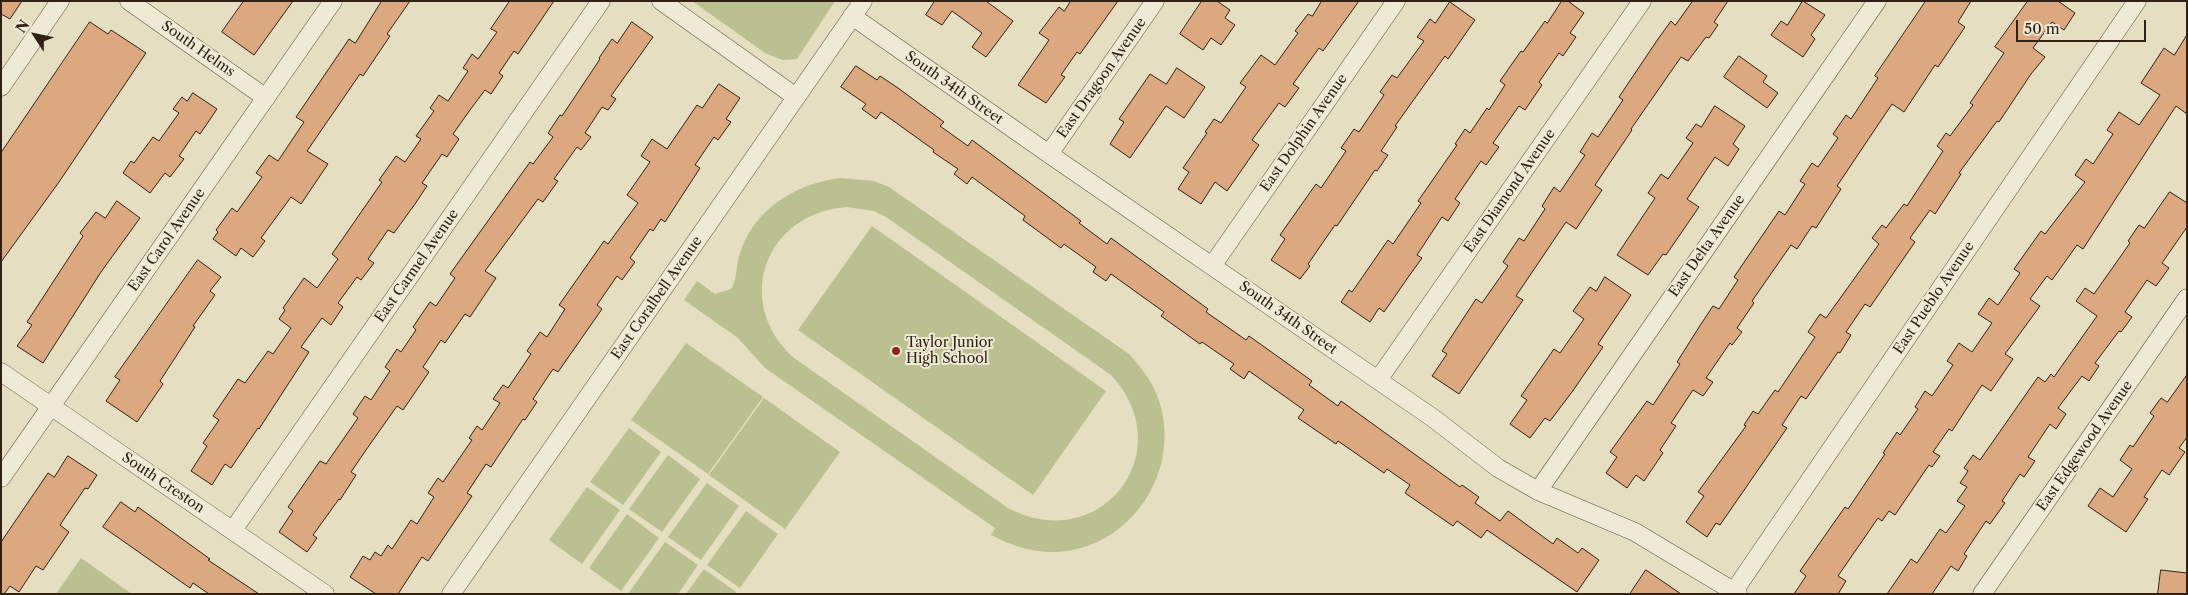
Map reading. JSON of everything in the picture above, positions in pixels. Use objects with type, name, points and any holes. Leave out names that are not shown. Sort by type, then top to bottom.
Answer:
[{"type":"street","points":[[1,87],[60,1]]},
{"type":"street","name":"South Helms","points":[[129,1],[266,98]]},
{"type":"street","name":"East Carol Avenue","points":[[1,478],[333,1]]},
{"type":"street","name":"East Carmel Avenue","points":[[232,530],[601,1]]},
{"type":"street","points":[[661,1],[796,97]]},
{"type":"street","name":"East Coralbell Avenue","points":[[451,594],[863,1]]},
{"type":"street","name":"East Dragoon Avenue","points":[[1049,154],[1155,1]]},
{"type":"street","name":"East Dolphin Avenue","points":[[1212,266],[1396,1]]},
{"type":"street","name":"East Diamond Avenue","points":[[1378,380],[1642,1]]},
{"type":"street","name":"East Delta Avenue","points":[[1538,491],[1876,1]]},
{"type":"street","name":"East Pueblo Avenue","points":[[1735,593],[2137,1]]},
{"type":"street","name":"South 34th Street","points":[[852,16],[1433,418],[1498,468],[1538,491],[1635,532],[1735,593]]},
{"type":"street","name":"East Edgewood Avenue","points":[[1982,594],[2187,298]]},
{"type":"street","name":"South Creston","points":[[1,372],[325,594]]},
{"type":"green space","points":[[692,1],[835,1],[797,59],[783,60],[765,53]]},
{"type":"green space","points":[[840,178],[874,181],[889,187],[1129,354],[1142,369],[1156,392],[1164,425],[1163,452],[1157,478],[1144,502],[1127,522],[1106,538],[1081,548],[1053,552],[1028,549],[998,539],[991,535],[995,528],[765,368],[738,338],[684,300],[697,281],[715,294],[731,289],[739,256],[746,239],[754,225],[765,212],[792,193],[823,181]],"holes":[[[846,207],[874,211],[886,217],[1111,375],[1131,405],[1138,435],[1134,463],[1121,488],[1100,507],[1073,519],[1042,519],[1008,508],[794,358],[775,336],[765,312],[762,288],[766,264],[777,243],[795,226],[818,213]]]},
{"type":"green space","points":[[872,226],[1106,391],[1033,495],[798,330]]},
{"type":"green space","points":[[686,343],[763,397],[708,474],[631,420]]},
{"type":"green space","points":[[764,398],[840,452],[785,529],[709,475]]},
{"type":"green space","points":[[629,428],[661,452],[623,505],[590,482]]},
{"type":"green space","points":[[668,455],[700,479],[662,532],[629,509]]},
{"type":"green space","points":[[707,483],[739,506],[701,560],[668,537]]},
{"type":"green space","points":[[587,487],[620,510],[582,564],[549,540]]},
{"type":"green space","points":[[746,511],[778,534],[740,588],[707,565]]},
{"type":"green space","points":[[627,514],[659,538],[621,591],[589,568]]},
{"type":"green space","points":[[665,542],[698,565],[678,594],[628,594]]},
{"type":"green space","points":[[81,558],[132,594],[56,594]]},
{"type":"green space","points":[[704,569],[736,592],[736,594],[686,594]]},
{"type":"building","points":[[1,1],[22,1],[10,19],[1,14]]},
{"type":"building","points":[[244,1],[293,1],[254,55],[222,32]]},
{"type":"building","points":[[382,1],[410,1],[387,34],[390,36],[363,76],[360,74],[307,151],[328,164],[301,204],[291,197],[261,238],[265,241],[253,257],[241,248],[236,256],[213,239],[218,232],[216,230],[232,208],[237,212],[262,177],[256,173],[269,155],[278,161],[304,122],[296,117],[349,39],[355,43]]},
{"type":"building","points":[[510,1],[554,1],[518,54],[514,51],[499,73],[503,76],[491,94],[485,90],[453,134],[459,139],[447,157],[442,154],[422,183],[427,186],[394,233],[388,230],[368,259],[374,263],[361,280],[357,277],[338,303],[343,307],[331,325],[322,318],[301,347],[309,352],[231,468],[225,464],[212,485],[191,471],[207,446],[203,443],[219,420],[213,416],[238,379],[245,383],[268,351],[273,354],[291,328],[279,319],[285,310],[283,308],[304,278],[317,288],[338,259],[332,254],[382,182],[379,180],[396,156],[405,162],[421,139],[416,136],[434,111],[430,108],[439,95],[448,101],[468,71],[463,68],[472,54],[478,59],[497,32],[491,29]]},
{"type":"building","points":[[935,1],[986,1],[1013,21],[986,57],[972,47],[982,33],[952,11],[942,25],[926,15]]},
{"type":"building","points":[[1071,1],[1118,1],[1080,54],[1077,52],[1061,75],[1065,77],[1046,103],[1018,85],[1049,40],[1039,33],[1059,7],[1064,11]]},
{"type":"building","points":[[1202,1],[1217,1],[1230,10],[1225,18],[1235,25],[1221,45],[1211,38],[1203,50],[1180,34]]},
{"type":"building","points":[[1322,1],[1359,1],[1323,51],[1319,48],[1293,84],[1299,88],[1285,107],[1279,103],[1252,140],[1259,145],[1227,191],[1215,182],[1201,204],[1178,189],[1189,172],[1183,168],[1207,133],[1205,132],[1214,119],[1221,123],[1246,87],[1240,83],[1261,55],[1275,65],[1298,33],[1295,31],[1308,14],[1312,16]]},
{"type":"building","points":[[1562,1],[1568,1],[1584,13],[1570,33],[1576,37],[1563,56],[1559,53],[1539,82],[1542,85],[1525,110],[1519,106],[1493,143],[1499,147],[1486,165],[1481,161],[1455,199],[1460,203],[1448,221],[1442,217],[1417,255],[1422,258],[1384,312],[1379,308],[1370,322],[1341,302],[1349,290],[1352,292],[1388,240],[1393,244],[1421,203],[1418,201],[1457,145],[1455,144],[1465,129],[1470,133],[1487,108],[1489,110],[1505,85],[1500,81],[1521,51],[1523,52],[1545,21],[1547,23]]},
{"type":"building","points":[[1693,1],[1728,1],[1714,22],[1718,25],[1709,38],[1706,37],[1688,61],[1681,57],[1631,129],[1595,185],[1602,190],[1576,229],[1566,222],[1516,296],[1523,300],[1459,394],[1432,376],[1447,354],[1442,351],[1476,299],[1482,303],[1508,266],[1503,262],[1519,238],[1524,241],[1545,209],[1542,206],[1554,187],[1560,192],[1585,155],[1580,152],[1592,133],[1598,137],[1623,100],[1619,97],[1658,39],[1671,21],[1675,25]]},
{"type":"building","points":[[1803,1],[1825,15],[1811,35],[1815,39],[1803,57],[1771,35],[1781,21],[1787,25]]},
{"type":"building","points":[[1926,1],[1971,1],[1958,22],[1965,27],[1938,67],[1935,65],[1904,112],[1892,104],[1837,186],[1841,189],[1816,228],[1812,226],[1797,249],[1791,245],[1752,301],[1754,303],[1737,328],[1742,332],[1732,345],[1730,343],[1706,378],[1713,382],[1703,396],[1693,390],[1671,423],[1676,426],[1660,450],[1663,453],[1644,481],[1636,475],[1627,488],[1606,473],[1617,457],[1610,452],[1647,401],[1653,405],[1680,364],[1677,362],[1713,306],[1719,309],[1738,280],[1734,277],[1779,211],[1785,215],[1805,184],[1800,181],[1812,163],[1818,167],[1838,138],[1833,134],[1846,115],[1851,119],[1878,78],[1875,76]]},
{"type":"building","points":[[2028,1],[2058,1],[2075,13],[2064,30],[2052,22],[2033,48],[2045,57],[2031,74],[1999,122],[1997,121],[1959,173],[1961,174],[1935,214],[1930,210],[1910,238],[1915,242],[1870,307],[1865,304],[1846,332],[1851,335],[1840,353],[1838,352],[1806,399],[1801,396],[1782,425],[1787,428],[1720,525],[1716,523],[1707,537],[1686,522],[1704,496],[1698,492],[1746,426],[1744,425],[1753,411],[1758,414],[1775,390],[1778,392],[1815,337],[1808,332],[1820,314],[1826,318],[1879,244],[1872,238],[1882,225],[1886,228],[1904,204],[1907,206],[1943,151],[1937,146],[1946,133],[1950,136],[1973,105],[1970,103],[2004,53],[1995,47]]},
{"type":"building","points":[[1450,2],[1475,20],[1448,59],[1445,56],[1395,126],[1397,127],[1381,151],[1388,155],[1377,171],[1375,170],[1337,226],[1335,225],[1300,279],[1271,260],[1285,239],[1280,235],[1316,184],[1321,188],[1346,151],[1341,148],[1354,129],[1359,132],[1384,95],[1380,92],[1392,75],[1397,78],[1424,41],[1417,37],[1430,19],[1435,23]]},
{"type":"building","points":[[90,22],[108,34],[111,30],[146,53],[59,182],[1,262],[1,153]]},
{"type":"building","points":[[632,22],[653,37],[611,96],[616,99],[608,110],[602,107],[585,133],[591,137],[581,150],[577,147],[554,179],[558,181],[543,202],[538,199],[485,271],[496,278],[470,317],[465,314],[445,343],[441,340],[423,367],[429,372],[403,410],[397,406],[351,472],[356,475],[340,500],[313,535],[317,538],[307,552],[279,532],[293,511],[288,507],[320,461],[326,464],[358,418],[353,414],[365,396],[371,400],[390,371],[385,367],[397,349],[401,352],[416,330],[413,327],[430,302],[436,306],[455,278],[450,274],[530,162],[533,164],[553,137],[548,133],[560,115],[562,116],[612,39],[617,43]]},
{"type":"building","points":[[2187,35],[2187,114],[2176,106],[2083,249],[2077,245],[2052,280],[2047,276],[2030,299],[2040,306],[2005,354],[2013,359],[1991,391],[1982,385],[1952,431],[1949,429],[1933,452],[1940,456],[1932,467],[1929,465],[1895,515],[1889,511],[1882,521],[1878,518],[1838,576],[1846,581],[1838,594],[1794,594],[1806,576],[1800,571],[1845,507],[1848,509],[1885,454],[1883,453],[1897,432],[1900,435],[1918,409],[1915,407],[1925,391],[1932,396],[1953,365],[1947,361],[1959,343],[1972,352],[1992,323],[1978,314],[1989,298],[1998,305],[2020,273],[2014,269],[2041,231],[2045,234],[2085,182],[2075,175],[2086,159],[2093,164],[2113,134],[2107,130],[2119,112],[2139,125],[2160,95],[2141,83],[2164,48],[2174,55]]},
{"type":"building","points":[[1739,56],[1767,76],[1763,82],[1778,93],[1767,108],[1724,77]]},
{"type":"building","points":[[856,66],[877,80],[880,76],[898,88],[944,122],[940,126],[968,146],[972,140],[1081,221],[1079,223],[1107,244],[1111,238],[1208,309],[1206,312],[1246,340],[1249,336],[1312,381],[1309,385],[1338,406],[1341,401],[1460,487],[1462,485],[1479,497],[1475,503],[1500,521],[1508,511],[1553,544],[1557,538],[1578,553],[1582,548],[1599,560],[1577,592],[1487,530],[1481,538],[1457,521],[1453,526],[1405,493],[1410,485],[1387,469],[1384,473],[1338,441],[1336,444],[1298,418],[1304,410],[1249,371],[1244,379],[1230,369],[1234,364],[1202,342],[1200,344],[1161,316],[1164,312],[1111,274],[1106,281],[1093,272],[1096,267],[1064,244],[1061,248],[1023,220],[1025,216],[972,177],[967,184],[954,174],[958,169],[881,112],[876,119],[862,109],[866,104],[841,87]]},
{"type":"building","points":[[1177,68],[1205,87],[1184,118],[1166,106],[1130,158],[1110,144],[1124,122],[1119,119],[1150,74],[1166,84]]},
{"type":"building","points":[[719,84],[740,98],[726,119],[731,122],[718,140],[714,137],[695,165],[700,168],[665,222],[661,219],[653,231],[650,229],[630,258],[635,262],[622,280],[617,276],[597,305],[602,309],[558,372],[553,369],[533,399],[537,402],[525,420],[523,419],[491,467],[486,464],[467,493],[472,496],[428,561],[422,557],[398,594],[376,594],[350,577],[363,556],[370,560],[375,552],[381,556],[388,545],[392,549],[411,520],[417,524],[434,497],[428,493],[438,478],[443,482],[472,440],[469,438],[477,426],[482,430],[500,403],[493,399],[503,385],[508,388],[531,354],[527,351],[540,332],[547,337],[565,309],[559,305],[604,241],[608,244],[638,203],[627,195],[650,162],[641,156],[652,139],[667,149],[697,105],[702,108]]},
{"type":"building","points":[[193,93],[217,109],[200,134],[196,131],[179,156],[184,159],[170,177],[165,173],[150,193],[123,173],[131,161],[134,163],[153,137],[159,141],[179,113],[173,109],[182,97],[187,101]]},
{"type":"building","points":[[1715,106],[1745,126],[1733,144],[1739,149],[1728,166],[1715,157],[1687,199],[1699,207],[1666,255],[1663,254],[1648,275],[1617,255],[1655,198],[1648,193],[1661,174],[1668,179],[1693,143],[1686,138],[1696,124],[1701,127]]},
{"type":"building","points":[[2170,192],[2187,203],[2187,227],[2162,263],[2169,268],[2156,286],[2147,280],[2125,312],[2132,317],[2095,363],[2099,366],[2089,381],[2082,376],[2058,408],[2066,414],[2056,429],[2050,424],[2028,457],[2035,461],[2024,477],[2020,474],[2002,501],[2005,503],[1990,524],[1986,521],[1964,554],[1967,556],[1958,571],[1951,566],[1932,594],[1887,594],[1911,559],[1917,563],[1940,529],[1946,533],[1965,506],[1957,501],[1967,487],[1960,483],[1968,471],[1964,468],[1973,455],[1980,460],[2038,377],[2045,382],[2051,374],[2054,377],[2097,316],[2076,301],[2085,288],[2094,294],[2130,243],[2128,241],[2139,225],[2144,228]]},
{"type":"building","points":[[117,201],[140,218],[101,272],[43,363],[17,346],[32,325],[27,322],[83,236],[80,233],[96,212],[105,218]]},
{"type":"building","points":[[198,260],[221,277],[210,291],[215,295],[193,326],[195,327],[160,381],[163,384],[137,422],[106,401],[120,380],[115,377]]},
{"type":"building","points":[[1605,277],[1631,295],[1598,344],[1603,347],[1572,392],[1550,421],[1545,418],[1530,438],[1510,424],[1527,400],[1521,396],[1554,349],[1560,353],[1584,319],[1573,311],[1590,287],[1596,291]]},
{"type":"building","points":[[2187,375],[2187,437],[2179,448],[2185,452],[2169,475],[2162,470],[2144,497],[2148,499],[2126,532],[2088,506],[2100,488],[2113,497],[2132,469],[2120,460],[2130,445],[2133,447],[2154,416],[2150,413],[2161,398],[2167,402]]},
{"type":"building","points":[[68,456],[97,475],[88,489],[85,488],[60,525],[69,532],[43,570],[36,566],[19,592],[10,586],[4,594],[1,594],[1,542],[48,473],[54,477]]},
{"type":"building","points":[[121,502],[135,512],[138,507],[210,559],[208,560],[259,594],[209,594],[193,583],[190,588],[103,527]]},
{"type":"building","points":[[1646,570],[1681,594],[1630,594]]},
{"type":"building","points":[[2161,570],[2187,573],[2187,594],[2158,594]]},
{"type":"place","name":"Taylor Junior High School","points":[[896,351]]}]
